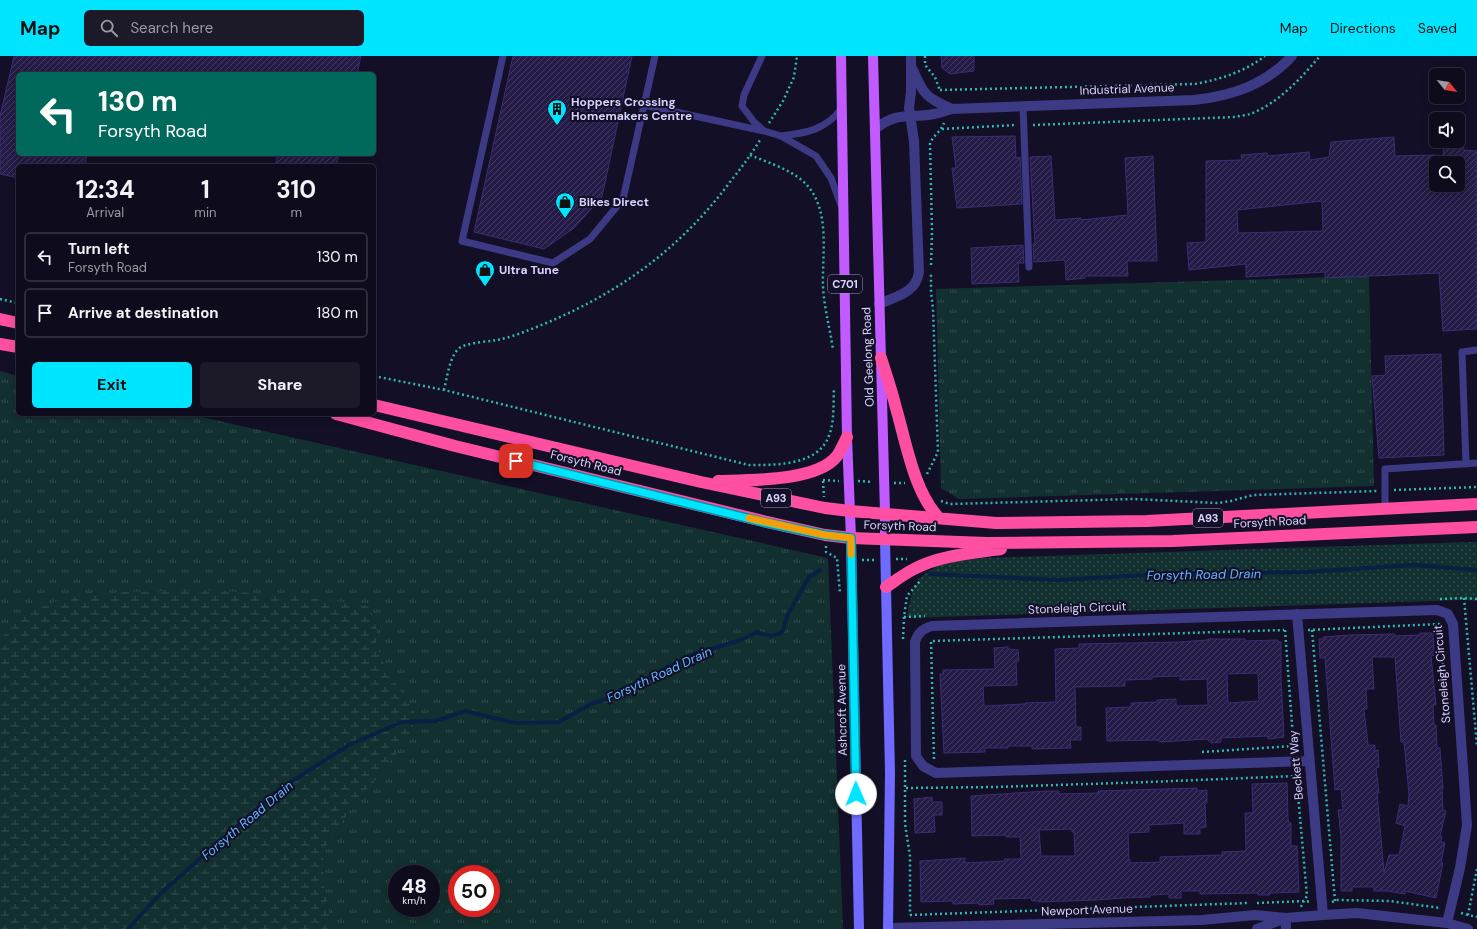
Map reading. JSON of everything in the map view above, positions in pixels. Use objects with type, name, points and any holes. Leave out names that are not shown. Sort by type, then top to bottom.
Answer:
[{"type":"highway","points":[[0,319],[16,323]]},
{"type":"highway","points":[[0,344],[16,347]]},
{"type":"highway","points":[[881,358],[917,480],[925,500],[931,510],[939,518]]},
{"type":"highway","name":"Forsyth Road","points":[[376,405],[701,482],[825,508],[850,511],[996,523],[1147,522],[1477,504]]},
{"type":"highway","name":"Forsyth Road","points":[[343,416],[455,446],[763,522],[825,535],[851,538],[987,543],[1173,541],[1477,527]]},
{"type":"highway","points":[[701,482],[785,478],[818,468],[828,464],[837,456],[847,437]]},
{"type":"highway","points":[[886,587],[915,568],[952,556],[1048,542]]},
{"type":"main road","name":"Old Geelong Road","points":[[841,56],[847,437],[850,511]]},
{"type":"main road","name":"Old Geelong Road","points":[[873,56],[885,513]]},
{"type":"main road","name":"C701","points":[[850,511],[851,538]]},
{"type":"main road","name":"C701","points":[[885,513],[885,540]]},
{"type":"main road","name":"Ashcroft Avenue","points":[[851,538],[859,929]]},
{"type":"main road","points":[[885,540],[890,773],[886,929]]},
{"type":"street","name":"Industrial Avenue","points":[[875,129],[887,121],[897,117],[935,114],[945,108],[1194,100],[1214,98],[1235,93],[1252,86],[1267,77],[1292,56]]},
{"type":"street","points":[[911,61],[921,88],[931,99],[945,108]]},
{"type":"street","points":[[879,304],[911,290],[918,277],[919,261],[914,141],[909,116],[911,61]]},
{"type":"street","name":"Stoneleigh Circuit","points":[[1309,761],[936,773],[923,766],[916,756],[916,642],[920,631],[932,626],[1437,610],[1448,614],[1451,619],[1467,825],[1460,868],[1447,923]]},
{"type":"street","name":"Beckett Way","points":[[1297,614],[1322,915]]},
{"type":"street","name":"Newport Avenue","points":[[1257,929],[1286,918],[1357,913],[1447,923],[1468,929]]},
{"type":"street","name":"Newport Avenue","points":[[886,929],[1202,924],[1255,915],[1286,918]]},
{"type":"street","points":[[1286,918],[1286,929]]},
{"type":"lane","points":[[503,56],[462,241],[553,263],[590,239],[623,199],[655,56]]},
{"type":"lane","points":[[762,56],[744,95],[742,106],[754,122],[764,131]]},
{"type":"lane","points":[[644,105],[781,136],[816,156],[831,178],[844,211]]},
{"type":"lane","points":[[1023,106],[1029,267]]},
{"type":"lane","points":[[781,136],[805,133],[826,125],[842,108]]},
{"type":"lane","points":[[1466,464],[1462,352],[1477,350]]},
{"type":"lane","points":[[1385,509],[1385,469],[1477,463]]},
{"type":"path","points":[[444,390],[452,356],[460,347],[499,340],[529,330],[574,311],[626,282],[654,262],[682,238],[712,206],[750,155],[783,101],[794,77],[797,56]]},
{"type":"path","points":[[818,468],[823,481],[910,483],[926,476],[938,452],[933,309],[931,292],[932,232],[930,143],[934,136],[942,129],[945,108],[935,77],[925,65],[925,56]]},
{"type":"path","points":[[940,90],[1195,84],[1218,79],[1238,72],[1256,63],[1265,56]]},
{"type":"path","points":[[750,155],[794,174],[806,184],[820,210],[823,234],[823,286],[833,356]]},
{"type":"path","points":[[0,299],[16,303]]},
{"type":"path","points":[[376,376],[444,390],[749,465],[783,464],[812,456],[822,447],[828,438],[831,426],[834,386]]},
{"type":"path","points":[[938,500],[950,504],[1133,499],[1218,503],[1231,502],[1253,495],[1477,487]]},
{"type":"path","points":[[1464,598],[1477,746]]},
{"type":"path","points":[[940,760],[934,759],[931,641],[1312,630],[1439,624],[1445,690]]},
{"type":"path","points":[[1284,630],[1307,896],[1302,904],[1300,916]]},
{"type":"path","points":[[1312,630],[1335,901]]},
{"type":"path","points":[[1196,752],[1293,746]]},
{"type":"path","points":[[906,788],[996,787],[1296,776]]},
{"type":"path","points":[[1468,915],[1477,869]]},
{"type":"path","points":[[910,915],[1305,900],[1322,903],[1338,900],[1390,901],[1439,908],[1477,917]]},
{"type":"path","points":[[1439,908],[1441,900]]},
{"type":"green space","points":[[1369,276],[1374,486],[959,499],[941,488],[936,289]]},
{"type":"green space","points":[[0,371],[16,375],[16,416],[197,416],[828,558],[843,929],[0,929]]},
{"type":"green space","points":[[1477,542],[1477,601],[1462,600],[907,618],[912,595],[919,580],[933,569],[954,559]]},
{"type":"green space","points":[[209,590],[295,596],[361,604],[368,607],[374,617],[377,632],[376,644],[386,670],[414,709],[414,724],[411,734],[382,773],[355,802],[323,851],[324,887],[334,929],[0,929],[0,640],[21,616],[64,598],[125,592]]},
{"type":"building","points":[[14,56],[361,56],[357,72],[16,72],[16,156],[87,156],[85,164],[16,164],[16,178],[0,174],[0,116]]},
{"type":"building","name":"Hoppers Crossing Homemakers Centre","points":[[513,56],[632,56],[602,197],[574,228],[544,249],[474,232]]},
{"type":"building","points":[[941,56],[974,56],[974,71],[950,74],[942,68]]},
{"type":"building","points":[[1015,136],[1016,158],[1020,157],[1022,204],[957,208],[952,168],[956,168],[952,137]]},
{"type":"building","points":[[1394,137],[1395,156],[1436,155],[1429,156],[1429,192],[1465,192],[1465,156],[1443,156],[1444,148],[1463,148],[1464,150],[1477,151],[1477,329],[1443,331],[1439,273],[1325,278],[1325,272],[1246,277],[1246,264],[1189,270],[1187,243],[1206,242],[1206,161],[1242,160],[1241,155],[1267,153],[1268,156],[1309,152],[1310,160],[1329,157],[1331,142]],"holes":[[[1322,201],[1323,231],[1238,233],[1237,210]]]},
{"type":"building","points":[[278,156],[338,156],[336,164],[276,164]]},
{"type":"building","points":[[1051,156],[1055,220],[1081,218],[1081,220],[1128,215],[1125,158],[1153,156],[1157,261],[1127,261],[1128,276],[1085,276],[1085,278],[1066,280],[1065,260],[1034,262],[1033,244],[1035,244],[1030,157]]},
{"type":"building","points":[[1023,245],[1024,263],[1018,263],[1019,282],[972,284],[971,248]]},
{"type":"building","points":[[1441,354],[1444,455],[1379,458],[1372,376],[1386,375],[1385,356]]},
{"type":"building","points":[[1420,633],[1433,633],[1434,655],[1431,656],[1436,705],[1433,705],[1434,725],[1436,725],[1437,748],[1440,748],[1443,810],[1446,811],[1440,836],[1442,837],[1441,842],[1445,843],[1441,863],[1443,863],[1436,898],[1405,891],[1405,894],[1387,891],[1374,891],[1374,887],[1352,887],[1352,891],[1341,891],[1341,836],[1338,810],[1343,810],[1341,789],[1335,790],[1325,658],[1320,658],[1319,639],[1323,639],[1323,637],[1350,635],[1420,635]],"holes":[[[1372,657],[1395,657],[1401,742],[1404,742],[1409,794],[1408,806],[1400,804],[1396,823],[1405,826],[1399,855],[1389,855],[1384,872],[1377,793],[1379,793],[1376,768],[1379,767],[1378,750],[1375,751],[1375,745],[1368,745],[1364,709],[1367,709],[1366,689],[1374,689]]]},
{"type":"building","points":[[1245,639],[1245,641],[1278,640],[1278,642],[1281,642],[1284,737],[1268,739],[1268,736],[1221,738],[1221,742],[1211,743],[1208,739],[1161,742],[1157,740],[1107,741],[1106,708],[1131,707],[1131,703],[1157,702],[1157,700],[1176,699],[1176,706],[1208,705],[1207,679],[1180,680],[1180,676],[1152,677],[1152,679],[1125,680],[1125,686],[1075,687],[1076,727],[1081,727],[1081,740],[1070,740],[1071,748],[1032,749],[1032,746],[1008,746],[1008,748],[985,748],[985,752],[944,753],[940,674],[943,674],[943,670],[995,669],[994,648],[1008,647],[1008,649],[1018,650],[1019,661],[1016,662],[1017,685],[983,686],[984,706],[1056,702],[1055,649],[1079,648],[1079,644]],"holes":[[[1258,673],[1259,701],[1228,703],[1227,674]]]},
{"type":"building","points":[[1287,783],[1288,818],[1289,823],[1291,823],[1291,846],[1297,846],[1299,892],[1258,895],[1258,893],[1200,894],[1200,891],[1181,891],[1181,898],[1169,898],[1169,894],[1150,895],[1150,897],[1039,902],[1032,901],[1031,898],[993,899],[994,904],[979,905],[979,903],[953,904],[953,901],[921,902],[920,861],[965,858],[965,863],[1005,861],[1004,859],[1021,859],[1020,837],[1006,837],[1006,835],[972,836],[971,796],[1047,791],[1059,791],[1059,794],[1098,793],[1098,791],[1197,788],[1197,791],[1207,790],[1207,803],[1205,803],[1206,827],[1200,828],[1200,834],[1184,834],[1184,823],[1149,825],[1149,832],[1128,833],[1130,863],[1160,862],[1160,857],[1222,855],[1222,852],[1246,851],[1245,813],[1253,813],[1252,784]],"holes":[[[1072,829],[1072,832],[1074,832],[1075,856],[1041,856],[1039,830]]]},
{"type":"building","points":[[932,797],[932,802],[942,802],[942,815],[934,815],[935,832],[915,833],[914,799]]},
{"type":"waterway","name":"Forsyth Road Drain","points":[[930,574],[1059,580],[1163,574],[1306,572],[1414,565],[1477,570]]},
{"type":"waterway","name":"Forsyth Road Drain","points":[[128,929],[161,893],[278,790],[349,745],[402,722],[436,721],[465,711],[516,723],[559,722],[591,704],[621,694],[691,655],[738,641],[757,632],[764,635],[777,635],[783,631],[787,616],[809,577],[820,570]]},
{"type":"slow traffic","points":[[749,518],[825,535],[851,538],[851,554]]},
{"type":"place","name":"Hoppers Crossing Homemakers Centre","points":[[557,126]]},
{"type":"place","name":"Bikes Direct","points":[[565,219]]},
{"type":"place","name":"Ultra Tune","points":[[485,287]]},
{"type":"route","points":[[516,461],[763,522],[825,535],[851,538],[850,560],[856,794]]}]
